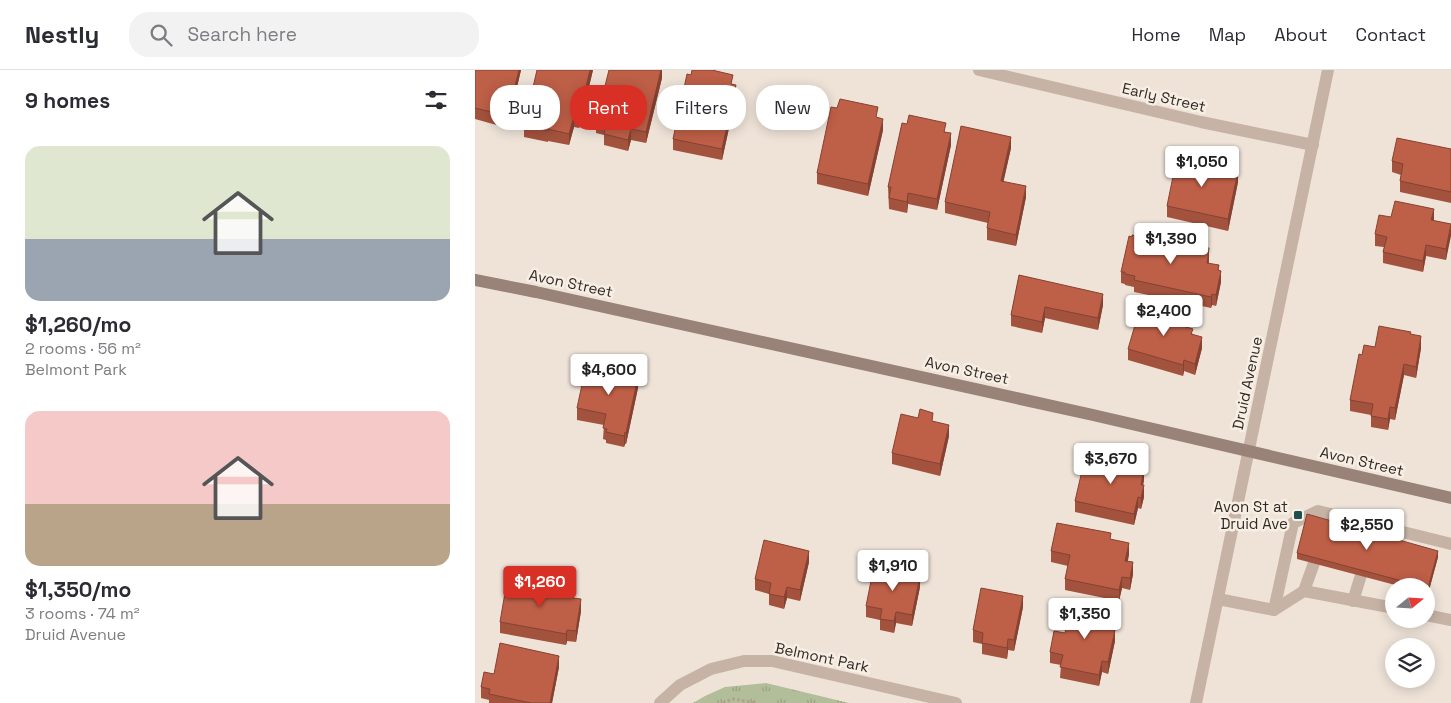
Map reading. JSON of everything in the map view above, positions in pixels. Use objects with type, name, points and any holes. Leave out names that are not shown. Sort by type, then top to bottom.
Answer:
[{"type":"main road","name":"Avon Street","points":[[475,280],[1093,414],[1451,498]]},
{"type":"street","name":"Early Street","points":[[979,70],[1201,122],[1313,145]]},
{"type":"street","name":"Druid Avenue","points":[[1196,703],[1329,70]]},
{"type":"street","points":[[1274,610],[1293,523],[1318,511],[1326,520],[1373,532],[1421,543],[1451,544]]},
{"type":"street","points":[[1218,599],[1274,610],[1304,591],[1314,563]]},
{"type":"street","points":[[1353,601],[1361,575]]},
{"type":"street","points":[[1304,591],[1385,606]]},
{"type":"street","points":[[1435,617],[1451,620]]},
{"type":"street","name":"Belmont Park","points":[[660,703],[680,685],[711,669],[745,661],[772,661],[956,703]]},
{"type":"path","points":[[723,703],[733,699],[757,703]]},
{"type":"green space","points":[[766,683],[849,703],[693,703],[725,687]]},
{"type":"building","points":[[475,70],[519,70],[515,85],[490,85],[490,112],[475,108]]},
{"type":"building","points":[[537,70],[590,70],[586,85],[570,85],[569,134],[552,130],[560,130],[560,85],[534,85]]},
{"type":"building","points":[[609,70],[661,70],[647,128],[647,85],[605,85]]},
{"type":"building","points":[[692,70],[712,70],[733,75],[731,84],[736,85],[685,85],[687,74],[691,75]]},
{"type":"building","points":[[840,99],[878,107],[876,117],[883,119],[868,184],[817,173],[826,130],[829,130],[831,107],[837,108]]},
{"type":"building","points":[[909,115],[946,123],[944,132],[951,133],[937,199],[908,193],[907,202],[889,198],[891,187],[888,187],[902,123],[907,124]]},
{"type":"building","points":[[961,126],[1011,137],[1001,181],[1026,186],[1016,235],[987,228],[990,212],[945,202]]},
{"type":"building","points":[[605,130],[631,130],[628,140],[604,134]]},
{"type":"building","points":[[675,130],[726,130],[722,149],[673,139]]},
{"type":"building","points":[[1397,138],[1451,149],[1451,192],[1400,181],[1403,164],[1392,161]]},
{"type":"building","points":[[1177,157],[1238,171],[1228,219],[1167,206]]},
{"type":"building","points":[[1395,201],[1434,209],[1431,220],[1451,224],[1446,249],[1426,245],[1423,261],[1383,252],[1387,237],[1375,234],[1379,215],[1391,217]]},
{"type":"building","points":[[1144,234],[1209,248],[1207,263],[1219,265],[1218,270],[1221,271],[1216,295],[1212,294],[1211,297],[1134,280],[1135,276],[1121,272],[1129,236],[1143,237]]},
{"type":"building","points":[[1019,275],[1103,294],[1098,318],[1045,307],[1042,322],[1011,315]]},
{"type":"building","points":[[1140,308],[1157,313],[1158,308],[1179,314],[1176,324],[1193,329],[1191,334],[1202,337],[1195,364],[1184,360],[1183,365],[1128,349]]},
{"type":"building","points":[[1379,326],[1411,332],[1410,334],[1421,336],[1416,367],[1404,364],[1395,408],[1390,407],[1388,419],[1371,416],[1373,404],[1350,400],[1359,354],[1362,355],[1364,345],[1375,347]]},
{"type":"building","points":[[605,361],[623,364],[621,374],[638,377],[624,436],[606,432],[607,429],[603,428],[606,414],[577,408],[586,366],[603,370]]},
{"type":"building","points":[[920,409],[933,413],[932,421],[949,425],[940,464],[892,453],[901,414],[918,418]]},
{"type":"building","points":[[1096,456],[1139,466],[1138,468],[1144,469],[1141,485],[1144,485],[1141,498],[1138,497],[1134,514],[1075,501],[1084,462],[1094,464]]},
{"type":"building","points":[[1307,514],[1438,551],[1431,578],[1391,578],[1297,553]]},
{"type":"building","points":[[1057,523],[1111,533],[1110,539],[1129,543],[1125,561],[1133,562],[1130,578],[1122,577],[1119,590],[1065,579],[1070,555],[1051,551]]},
{"type":"building","points":[[764,540],[809,551],[800,590],[787,587],[784,597],[769,594],[771,583],[755,579]]},
{"type":"building","points":[[874,566],[920,576],[912,615],[896,612],[894,621],[880,619],[882,609],[866,606]]},
{"type":"building","points":[[507,581],[574,591],[573,598],[581,599],[576,631],[567,630],[566,634],[500,622]]},
{"type":"building","points":[[981,588],[1023,596],[1014,640],[1008,639],[1007,648],[982,643],[983,633],[973,630]]},
{"type":"building","points":[[1071,605],[1114,614],[1111,629],[1115,630],[1108,662],[1102,661],[1099,675],[1060,667],[1063,655],[1050,652],[1054,631],[1065,633]]},
{"type":"building","points":[[500,643],[559,656],[550,703],[531,703],[489,694],[490,689],[481,687],[484,672],[494,674]]},
{"type":"place","name":"Avon St at Druid Ave","points":[[1298,515]]}]
